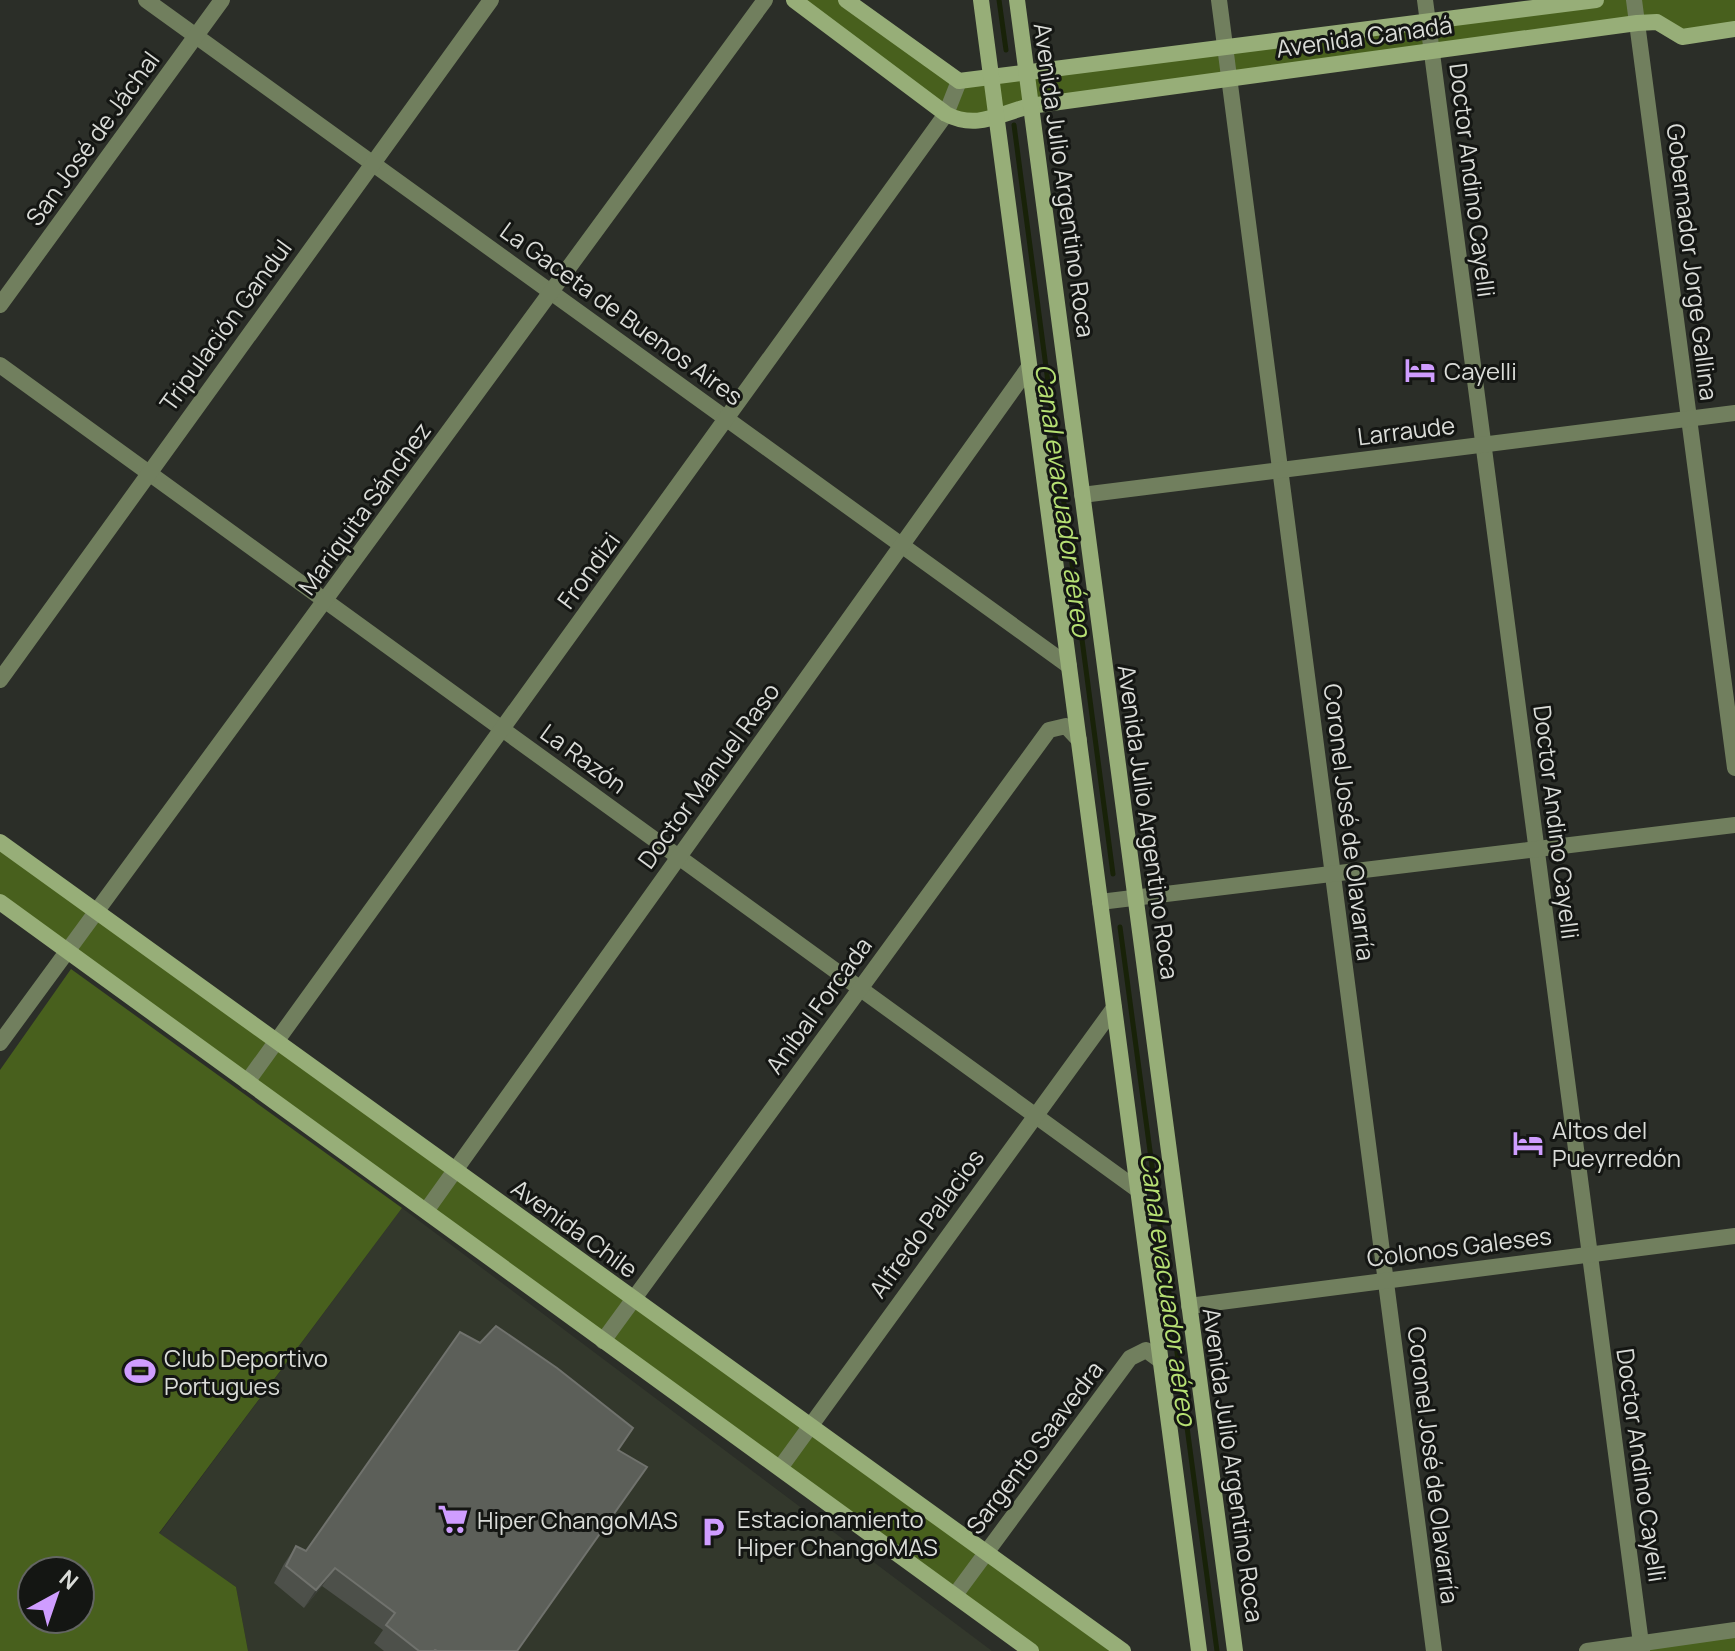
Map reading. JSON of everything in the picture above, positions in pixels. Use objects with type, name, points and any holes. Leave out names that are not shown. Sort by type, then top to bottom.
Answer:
[{"type":"main road","points":[[794,0],[946,114]]},
{"type":"main road","points":[[846,0],[959,81]]},
{"type":"main road","points":[[981,0],[1199,1651]]},
{"type":"main road","name":"Avenida Julio Argentino Roca","points":[[1017,0],[1235,1651]]},
{"type":"main road","name":"Avenida Canadá","points":[[959,81],[1427,19],[1596,0]]},
{"type":"main road","name":"Avenida Canadá","points":[[946,114],[960,121],[978,123],[1030,106],[1637,23],[1657,22],[1682,37],[1735,29]]},
{"type":"main road","name":"Avenida Chile","points":[[0,842],[1123,1651]]},
{"type":"main road","points":[[0,902],[1031,1651]]},
{"type":"street","name":"La Gaceta de Buenos Aires","points":[[146,0],[1069,666]]},
{"type":"street","name":"San José de Jáchal","points":[[0,305],[222,0]]},
{"type":"street","name":"Tripulación Gandul","points":[[0,680],[491,0]]},
{"type":"street","name":"Mariquita Sánchez","points":[[0,1043],[765,0]]},
{"type":"street","name":"Coronel José de Olavarría","points":[[1219,0],[1434,1651]]},
{"type":"street","name":"Doctor Andino Cayelli","points":[[1425,0],[1642,1647]]},
{"type":"street","name":"Gobernador Jorge Gallina","points":[[1634,0],[1735,768]]},
{"type":"street","name":"Frondizi","points":[[247,1082],[946,114],[959,81]]},
{"type":"street","name":"La Razón","points":[[0,365],[327,599],[1138,1190]]},
{"type":"street","name":"Doctor Manuel Raso","points":[[426,1211],[1029,367]]},
{"type":"street","name":"Larraude","points":[[1082,495],[1735,413]]},
{"type":"street","name":"Aníbal Forcada","points":[[603,1341],[1049,730],[1066,726],[1079,740]]},
{"type":"street","points":[[1100,902],[1735,825]]},
{"type":"street","name":"Alfredo Palacios","points":[[780,1468],[1114,1008]]},
{"type":"street","name":"Colonos Galeses","points":[[1189,1306],[1735,1236]]},
{"type":"street","name":"Sargento Saavedra","points":[[955,1595],[1130,1358],[1146,1350],[1161,1361]]},
{"type":"street","points":[[1587,1651],[1642,1647],[1735,1630]]},
{"type":"shaded area","points":[[402,1208],[992,1651],[248,1651],[236,1587],[159,1534]]},
{"type":"green space","points":[[794,0],[846,0],[959,81],[1596,0],[1735,0],[1735,29],[1682,37],[1657,22],[960,121]]},
{"type":"green space","points":[[0,842],[1123,1651],[1031,1651],[0,902]]},
{"type":"green space","name":"Club Deportivo Portugues","points":[[71,969],[402,1208],[159,1533],[236,1587],[248,1651],[0,1651],[0,1070]]},
{"type":"green space","points":[[1735,1630],[1735,1651],[1587,1651]]},
{"type":"building","points":[[496,1326],[557,1368],[633,1428],[618,1450],[647,1467],[517,1651],[419,1651],[386,1625],[395,1613],[335,1568],[316,1590],[286,1566],[296,1546],[306,1551],[460,1332],[480,1343]]},
{"type":"waterway","name":"Canal evacuador aéreo","points":[[999,0],[1006,50]]},
{"type":"waterway","name":"Canal evacuador aéreo","points":[[1014,125],[1113,874]]},
{"type":"waterway","name":"Canal evacuador aéreo","points":[[1120,927],[1217,1651]]},
{"type":"place","name":"Cayelli","points":[[1420,370]]},
{"type":"place","name":"Altos del Pueyrredón","points":[[1528,1143]]},
{"type":"place","name":"Club Deportivo Portugues","points":[[140,1371]]},
{"type":"place","name":"Hiper ChangoMAS","points":[[453,1519]]},
{"type":"place","name":"Estacionamiento Hiper ChangoMAS","points":[[713,1532]]}]
